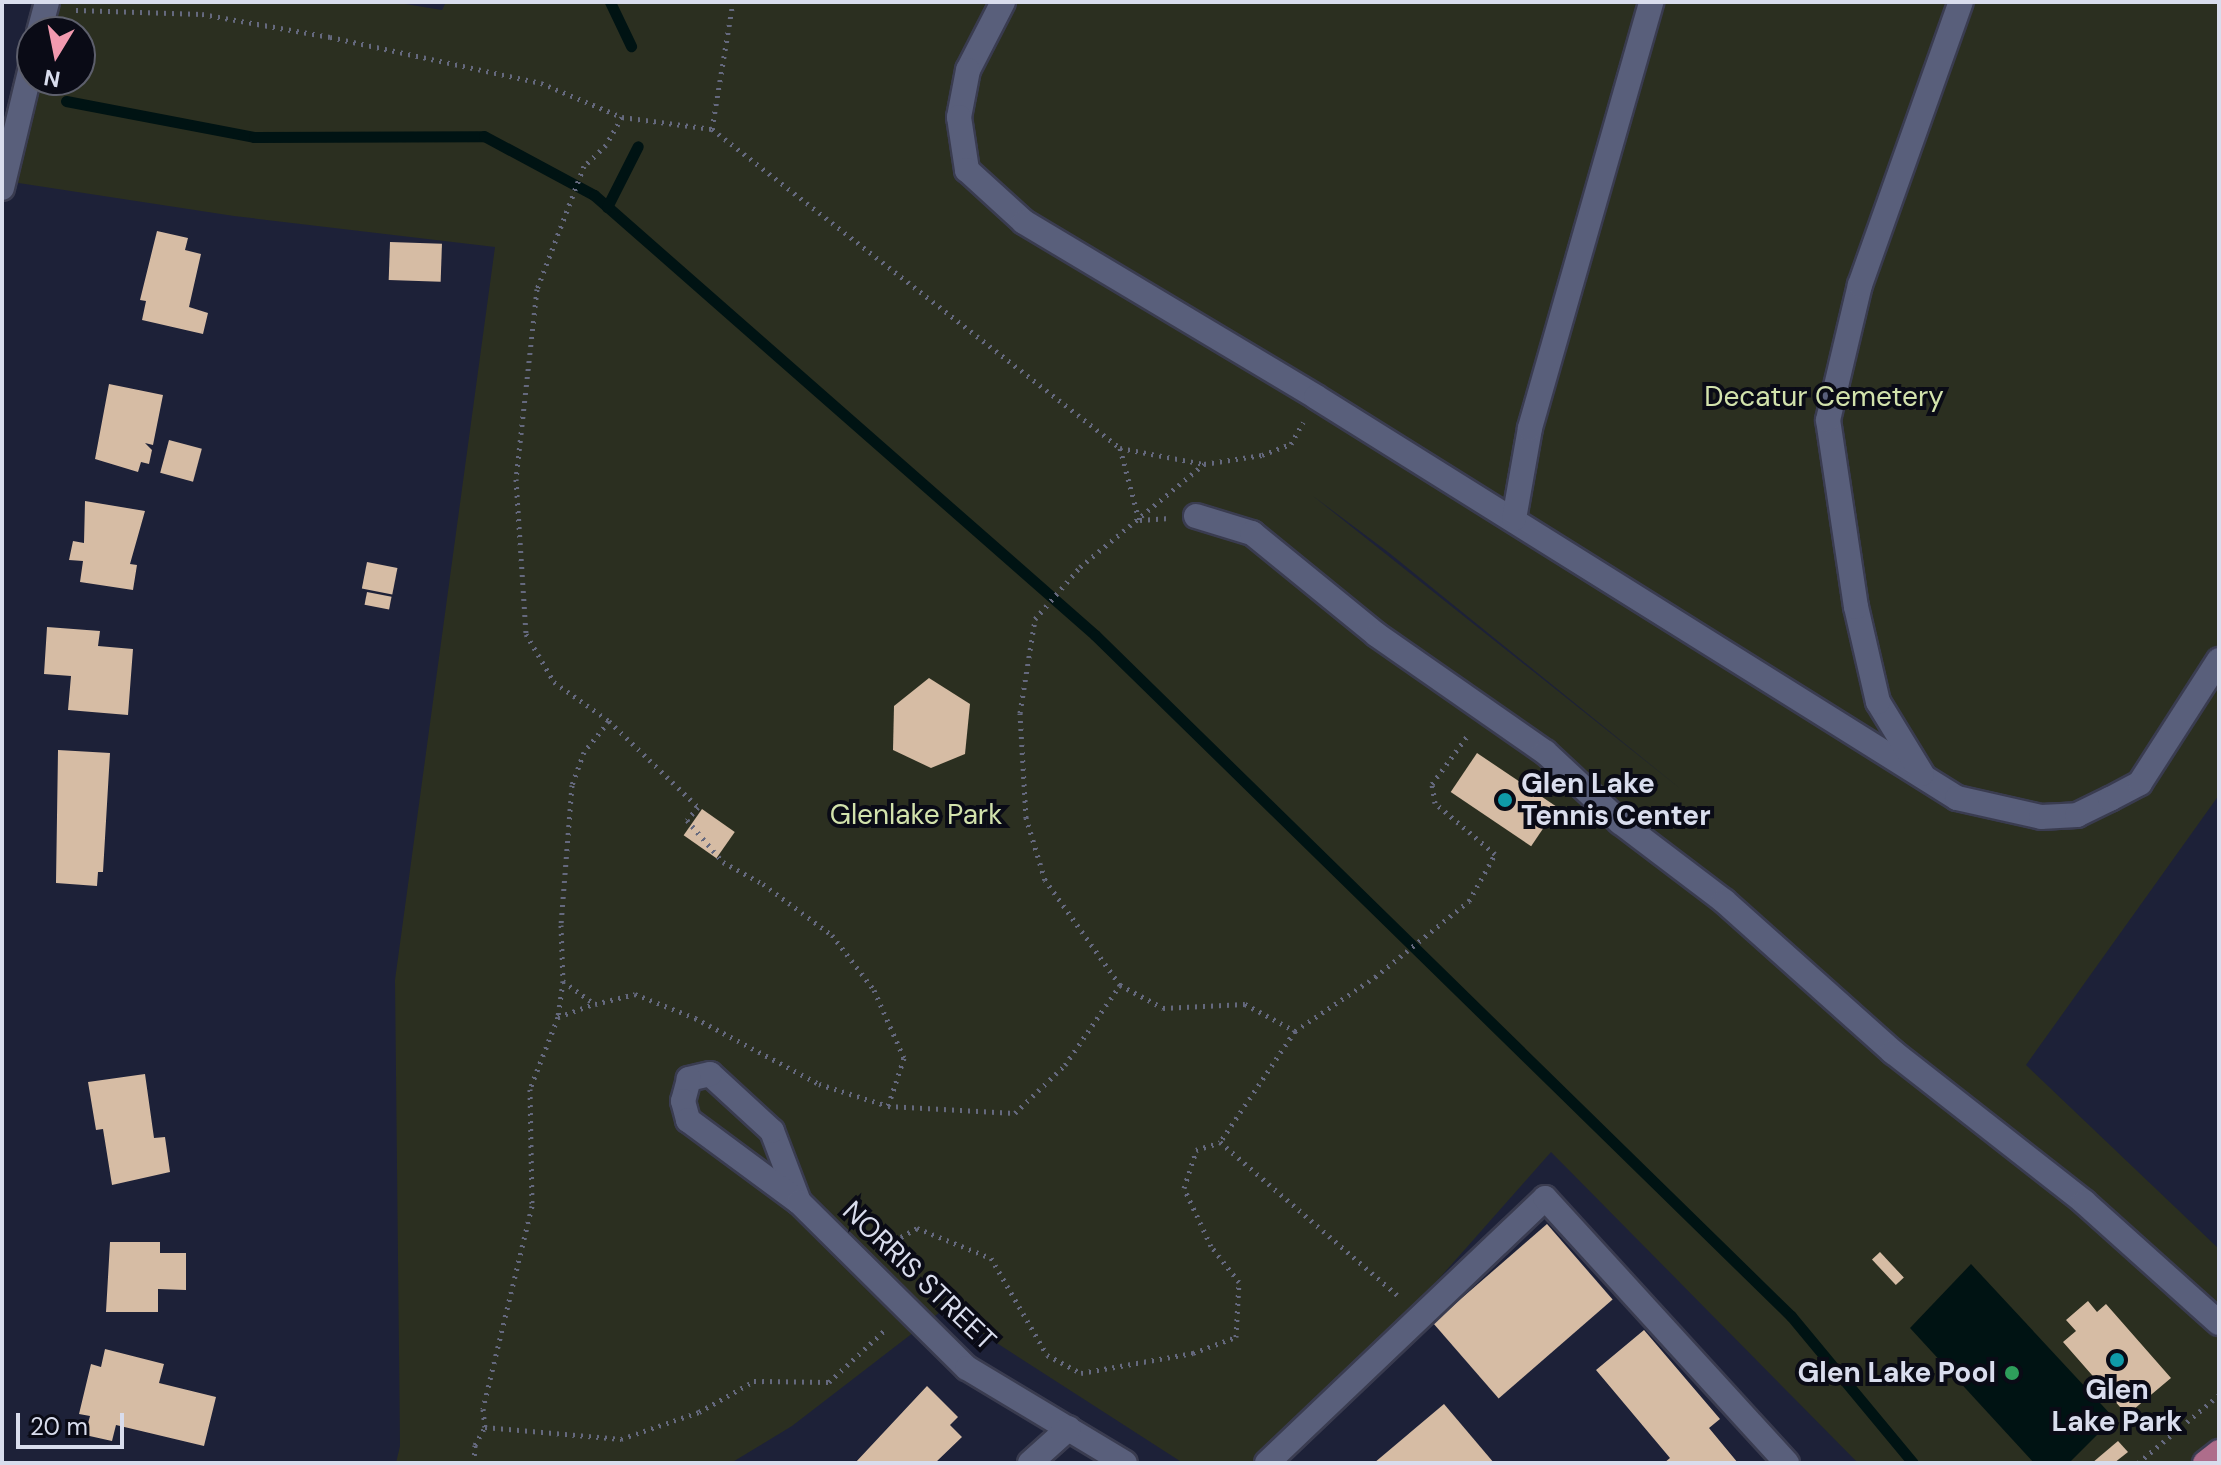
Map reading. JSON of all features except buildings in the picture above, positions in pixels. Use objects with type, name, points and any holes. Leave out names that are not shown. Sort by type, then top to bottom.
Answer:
[{"type":"main road","points":[[2205,1463],[2219,1452]]},
{"type":"street","points":[[1003,2],[968,70],[959,117],[967,170],[1024,222],[1514,519],[1957,798],[1999,810],[2041,817],[2077,815],[2140,783],[2219,660]]},
{"type":"street","points":[[1514,519],[1530,428],[1651,2]]},
{"type":"street","points":[[1925,780],[1878,702],[1856,607],[1828,420],[1860,285],[1961,2]]},
{"type":"street","points":[[2,188],[24,96]]},
{"type":"street","points":[[1196,516],[1252,533],[1377,635],[1545,752],[1620,822],[1724,901],[1893,1052],[2084,1202],[2219,1323]]},
{"type":"street","name":"NORRIS STREET","points":[[799,1202],[772,1131],[710,1074],[689,1079],[683,1101],[688,1120],[799,1202],[967,1368],[1125,1463]]},
{"type":"street","points":[[1268,1463],[1545,1198],[1787,1463]]},
{"type":"street","points":[[1030,1463],[1069,1428]]},
{"type":"path","points":[[712,129],[733,2]]},
{"type":"path","points":[[44,14],[202,14],[330,37],[541,83],[622,117],[712,129],[892,275],[952,312],[1120,448],[1204,464],[1291,444],[1316,397]]},
{"type":"path","points":[[622,117],[606,145],[584,166],[564,226],[537,289],[516,479],[526,634],[554,682],[609,721],[698,807],[687,820],[723,862],[763,884],[832,935],[874,990],[904,1058],[888,1106]]},
{"type":"path","points":[[1120,448],[1139,520]]},
{"type":"path","points":[[1204,464],[1080,567],[1035,619],[1020,713],[1026,818],[1045,880],[1120,985],[1163,1008],[1245,1004],[1295,1031]]},
{"type":"path","points":[[879,1281],[901,1237],[917,1228],[954,1240],[991,1258],[1047,1355],[1081,1373],[1193,1353],[1236,1337],[1239,1282],[1211,1246],[1184,1188],[1196,1150],[1220,1142],[1295,1031],[1395,961],[1469,901],[1495,854],[1435,803],[1432,784],[1487,712]]},
{"type":"path","points":[[474,1463],[475,1445],[485,1427],[483,1409],[532,1206],[530,1089],[558,1017],[563,981],[561,925],[572,785],[584,752],[609,721]]},
{"type":"path","points":[[563,981],[595,1004]]},
{"type":"path","points":[[558,1017],[635,994],[695,1018],[819,1084],[888,1106],[1015,1113],[1065,1065],[1120,985]]},
{"type":"path","points":[[1220,1142],[1397,1295]]},
{"type":"path","points":[[485,1427],[621,1439],[699,1412],[754,1381],[829,1382],[908,1310]]},
{"type":"path","points":[[2138,1463],[2219,1395]]},
{"type":"green space","name":"Glenlake Park","points":[[60,2],[393,2],[442,10],[446,2],[2219,2],[2219,795],[2026,1065],[2219,1249],[2219,1453],[2206,1463],[1858,1463],[1551,1152],[1276,1463],[1183,1463],[944,1309],[792,1426],[731,1463],[396,1463],[400,1446],[395,980],[495,247],[234,216],[12,182],[35,96],[96,96],[96,16],[56,16]],"holes":[[[1313,496],[1388,552],[1682,790]]]},
{"type":"shaded area","name":"Glen Lake Pool","points":[[1971,1264],[2114,1418],[2069,1463],[2034,1463],[1910,1328]]},
{"type":"waterway","points":[[610,2],[631,46]]},
{"type":"waterway","points":[[66,101],[254,137],[484,136],[594,195],[1095,635],[1791,1316],[1913,1463]]},
{"type":"waterway","points":[[607,207],[638,146]]},
{"type":"place","name":"Glen Lake Tennis Center","points":[[1505,800]]},
{"type":"place","name":"Glen Lake Park","points":[[2117,1360]]},
{"type":"place","name":"Glen Lake Pool","points":[[2012,1373]]},
{"type":"park label","name":"Decatur Cemetery","points":[[1824,397]]}]
